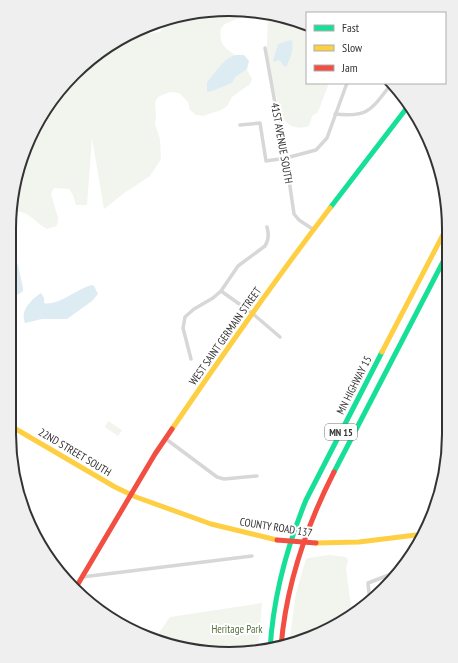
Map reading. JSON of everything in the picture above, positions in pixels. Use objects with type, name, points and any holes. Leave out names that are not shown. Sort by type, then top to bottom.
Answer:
[{"type":"main road","name":"WEST SAINT GERMAIN STREET","points":[[78,585],[166,439],[252,313],[405,110]]},
{"type":"main road","name":"MN HIGHWAY 15","points":[[271,643],[276,593],[296,523],[442,237]]},
{"type":"main road","name":"MN HIGHWAY 15","points":[[282,640],[288,594],[296,561],[308,526],[442,264]]},
{"type":"main road","name":"22ND STREET SOUTH","points":[[16,429],[131,495]]},
{"type":"main road","name":"COUNTY ROAD 137","points":[[131,495],[211,524],[277,540],[316,543],[359,542],[416,535]]},
{"type":"street","name":"41ST AVENUE SOUTH","points":[[265,48],[275,103],[280,118],[294,214],[299,220],[314,230]]},
{"type":"street","points":[[240,125],[260,122],[266,161],[286,158],[316,150],[327,138],[347,84]]},
{"type":"street","points":[[335,114],[350,116],[362,114],[373,106],[388,88]]},
{"type":"street","points":[[191,359],[183,328],[185,317],[194,309],[213,298],[221,291],[238,266],[265,246],[268,242],[269,233],[267,227]]},
{"type":"street","points":[[221,291],[252,313],[280,337]]},
{"type":"street","points":[[166,439],[216,477],[224,479],[257,476]]},
{"type":"street","points":[[82,577],[252,556]]},
{"type":"street","points":[[369,594],[368,583],[388,575]]},
{"type":"green space","points":[[215,16],[243,16],[225,24],[221,28],[220,35],[223,45],[243,63],[252,79],[250,84],[232,97],[227,106],[221,110],[203,116],[196,115],[190,110],[188,102],[179,93],[170,92],[158,97],[155,102],[155,124],[160,140],[161,159],[150,176],[124,193],[104,209],[92,138],[87,205],[76,205],[73,195],[69,189],[54,188],[51,194],[58,218],[57,226],[47,229],[28,215],[17,211],[23,174],[32,147],[45,122],[60,99],[78,78],[99,60],[143,34],[160,32],[163,26],[187,20]]},
{"type":"green space","points":[[268,20],[306,30],[306,84],[329,84],[318,112],[312,116],[309,126],[300,128],[294,127],[286,122],[278,102],[273,83],[268,60]]},
{"type":"green space","points":[[108,421],[122,430],[118,436],[105,427]]},
{"type":"green space","points":[[329,555],[346,557],[348,560],[346,569],[351,608],[311,631],[290,638],[296,593],[306,559]]},
{"type":"green space","name":"Heritage Park","points":[[262,603],[258,645],[243,647],[215,647],[187,643],[158,635],[170,617]]},
{"type":"shaded area","points":[[291,40],[292,51],[287,66],[285,67],[278,60],[275,62],[273,61],[278,44]]},
{"type":"shaded area","points":[[236,55],[244,55],[249,61],[247,69],[235,77],[232,83],[207,92],[207,82],[223,62]]},
{"type":"shaded area","points":[[16,262],[23,288],[23,291],[16,295]]},
{"type":"shaded area","points":[[92,285],[98,294],[92,301],[67,319],[42,319],[25,323],[24,314],[27,306],[41,293],[44,298],[44,303],[49,303],[61,300]]},
{"type":"traffic: fast","points":[[330,208],[405,110]]},
{"type":"traffic: fast","points":[[334,472],[442,264]]},
{"type":"traffic: fast","points":[[271,643],[277,592],[292,537],[299,518],[306,500],[382,352]]},
{"type":"traffic: slow","points":[[172,429],[289,262],[330,208]]},
{"type":"traffic: slow","points":[[382,352],[442,237]]},
{"type":"traffic: slow","points":[[16,429],[115,487],[136,497],[211,524],[277,540]]},
{"type":"traffic: slow","points":[[316,543],[359,542],[416,535]]},
{"type":"traffic: jam","points":[[78,585],[155,454],[172,429]]},
{"type":"traffic: jam","points":[[282,640],[287,601],[299,557],[306,535],[334,472]]},
{"type":"traffic: jam","points":[[277,540],[316,543]]}]
